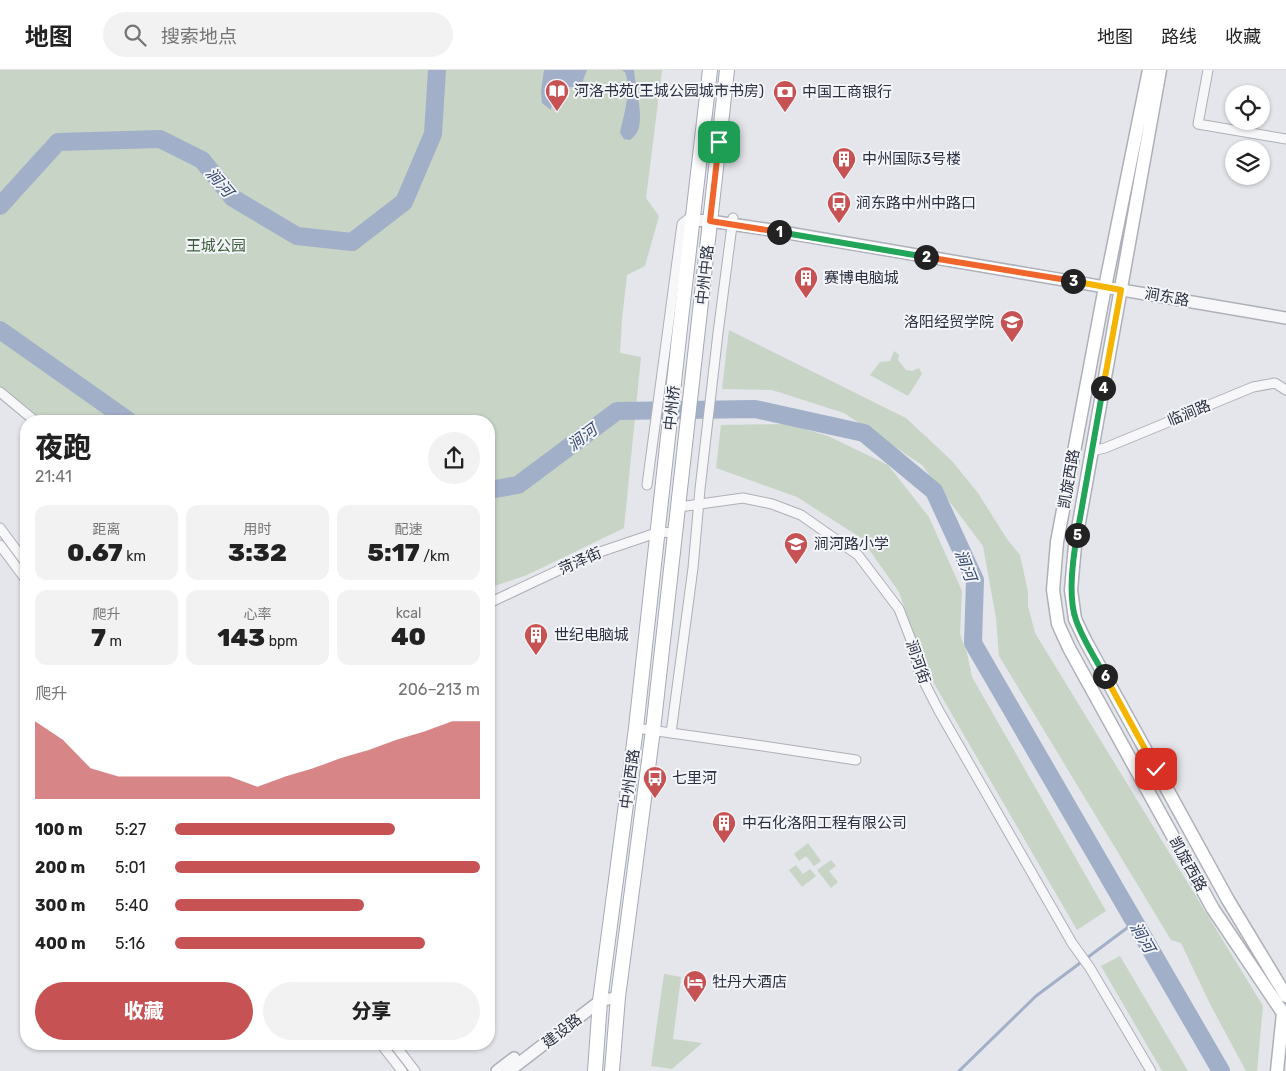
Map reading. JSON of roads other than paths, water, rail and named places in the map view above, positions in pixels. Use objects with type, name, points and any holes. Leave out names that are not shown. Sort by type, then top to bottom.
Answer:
[{"type":"main road","name":"中州中路","points":[[674,327],[693,218],[710,70]]},
{"type":"main road","name":"中州中路","points":[[698,330],[727,70]]},
{"type":"main road","name":"凯旋西路","points":[[1149,70],[1057,542],[1053,590],[1058,624],[1073,656],[1213,910],[1284,1017]]},
{"type":"main road","name":"凯旋西路","points":[[1160,70],[1075,545],[1071,590],[1075,619],[1085,640],[1228,900],[1286,996]]},
{"type":"main road","name":"中州桥","points":[[663,488],[674,327]]},
{"type":"main road","name":"中州桥","points":[[680,490],[698,330]]},
{"type":"main road","name":"中州西路","points":[[595,1071],[601,996],[636,728],[663,488]]},
{"type":"main road","name":"中州西路","points":[[612,1071],[618,998],[653,730],[680,490]]},
{"type":"main road","points":[[1277,1071],[1284,1017]]},
{"type":"street","points":[[1208,70],[1198,124],[1286,139]]},
{"type":"street","name":"涧东路","points":[[693,218],[732,221],[1106,284],[1286,318]]},
{"type":"street","points":[[671,733],[693,568],[698,505],[732,221]]},
{"type":"street","name":"涧东路","points":[[1121,287],[1286,312]]},
{"type":"street","points":[[647,485],[674,327]]},
{"type":"street","name":"临涧路","points":[[1092,450],[1105,448],[1253,387],[1275,383],[1286,390]]},
{"type":"street","points":[[0,392],[28,415]]},
{"type":"street","name":"涧河街","points":[[679,507],[743,498],[772,504],[801,515],[858,554],[899,609],[911,640],[920,674],[939,711],[1072,943],[1090,968],[1151,1071]]},
{"type":"street","points":[[0,528],[20,555]]},
{"type":"street","name":"菏泽街","points":[[495,601],[591,555],[659,532],[676,533]]},
{"type":"street","points":[[0,545],[20,572]]},
{"type":"street","points":[[636,728],[856,760]]},
{"type":"street","name":"建设路","points":[[509,1071],[601,996]]},
{"type":"street","name":"建设路","points":[[497,1071],[601,996],[618,998]]},
{"type":"street","points":[[386,1050],[402,1071]]},
{"type":"street","points":[[399,1050],[415,1071]]},
{"type":"water","points":[[544,70],[587,70],[580,88],[554,85],[551,110],[542,103],[541,91]]},
{"type":"water","points":[[622,70],[634,70],[639,107],[640,121],[638,129],[630,140],[624,139],[620,133],[628,94],[627,79],[625,72]]},
{"type":"waterway","name":"涧河","points":[[0,206],[58,142],[160,139],[202,160],[233,198],[297,236],[352,242],[404,202],[433,134],[437,70]]},
{"type":"waterway","name":"涧河","points":[[0,330],[120,415]]},
{"type":"waterway","name":"涧河","points":[[495,489],[518,485],[617,411],[755,409],[864,433],[934,491],[975,580],[973,643],[1221,1071]]},
{"type":"waterway","points":[[959,1071],[1036,996],[1135,922]]},
{"type":"place","name":"河洛书苑(王城公园城市书房)","points":[[557,112]]},
{"type":"place","name":"中国工商银行","points":[[785,113]]},
{"type":"place","name":"中州国际3号楼","points":[[844,180]]},
{"type":"place","name":"涧东路中州中路口","points":[[839,224]]},
{"type":"place","name":"赛博电脑城","points":[[806,299]]},
{"type":"place","name":"洛阳经贸学院","points":[[1012,343]]},
{"type":"place","name":"涧河路小学","points":[[796,565]]},
{"type":"place","name":"世纪电脑城","points":[[536,656]]},
{"type":"place","name":"七里河","points":[[655,799]]},
{"type":"place","name":"中石化洛阳工程有限公司","points":[[724,844]]},
{"type":"place","name":"牡丹大酒店","points":[[695,1003]]},
{"type":"park label","name":"王城公园","points":[[216,246]]}]
